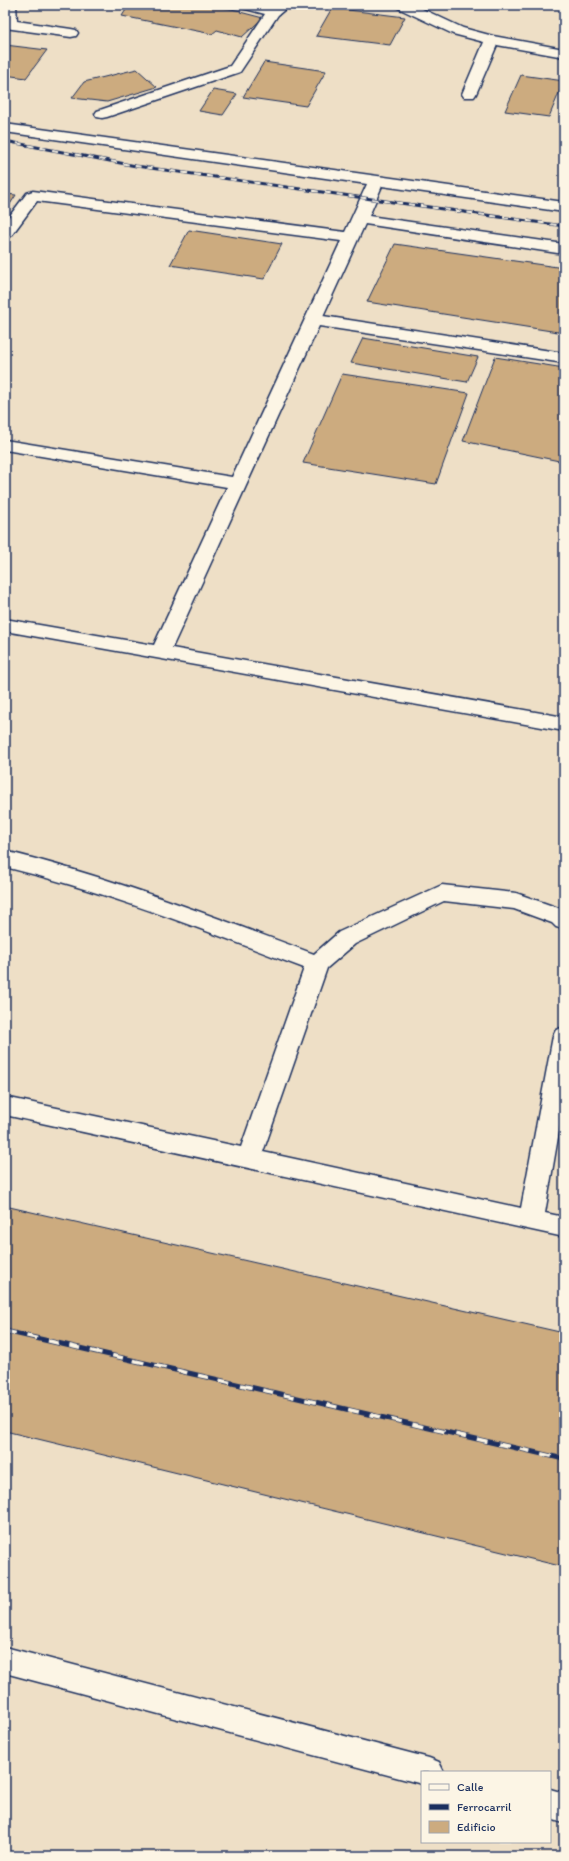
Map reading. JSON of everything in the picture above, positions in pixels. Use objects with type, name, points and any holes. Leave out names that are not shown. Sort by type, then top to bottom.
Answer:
[{"type":"lane","points":[[9,5],[7,24],[71,33]]},
{"type":"lane","points":[[102,114],[236,69],[278,9],[247,5]]},
{"type":"lane","points":[[403,5],[458,31],[492,40],[564,53]]},
{"type":"lane","points":[[469,94],[492,40]]},
{"type":"lane","points":[[5,128],[564,207]]},
{"type":"lane","points":[[160,653],[377,180]]},
{"type":"lane","points":[[5,233],[33,196],[351,238]]},
{"type":"lane","points":[[360,219],[564,249]]},
{"type":"lane","points":[[314,320],[564,358]]},
{"type":"lane","points":[[5,445],[238,483]]},
{"type":"lane","points":[[5,625],[564,724]]},
{"type":"lane","points":[[5,859],[41,867],[150,902],[317,964]]},
{"type":"lane","points":[[249,1158],[317,964],[347,938],[442,893],[516,901],[560,917],[564,921]]},
{"type":"lane","points":[[531,1220],[564,1036]]},
{"type":"lane","points":[[5,1106],[564,1227]]},
{"type":"lane","points":[[5,1660],[425,1771]]},
{"type":"lane","points":[[551,1804],[564,1808]]},
{"type":"shaded area","points":[[5,5],[564,5],[564,1856],[5,1856]]},
{"type":"building","points":[[129,5],[211,5],[241,11],[240,12],[263,18],[242,37],[217,30],[212,34],[122,16]]},
{"type":"building","points":[[332,8],[405,17],[390,45],[316,36]]},
{"type":"building","points":[[5,45],[47,50],[26,78],[5,75]]},
{"type":"building","points":[[264,62],[326,71],[306,106],[243,97]]},
{"type":"building","points":[[137,69],[157,87],[107,102],[72,98],[84,82]]},
{"type":"building","points":[[521,75],[564,81],[549,117],[505,111]]},
{"type":"building","points":[[213,90],[237,94],[223,115],[199,111]]},
{"type":"building","points":[[5,194],[16,195],[5,212]]},
{"type":"building","points":[[189,230],[282,244],[264,279],[170,265]]},
{"type":"building","points":[[395,244],[564,268],[564,333],[367,302]]},
{"type":"building","points":[[363,338],[478,357],[467,382],[351,363]]},
{"type":"building","points":[[495,357],[564,368],[564,462],[463,441]]},
{"type":"building","points":[[342,374],[469,393],[436,484],[303,463]]},
{"type":"building","points":[[5,1206],[564,1333],[564,1567],[5,1431]]},
{"type":"railway","points":[[5,141],[136,166],[564,226]]},
{"type":"railway","points":[[5,1331],[564,1459]]}]
